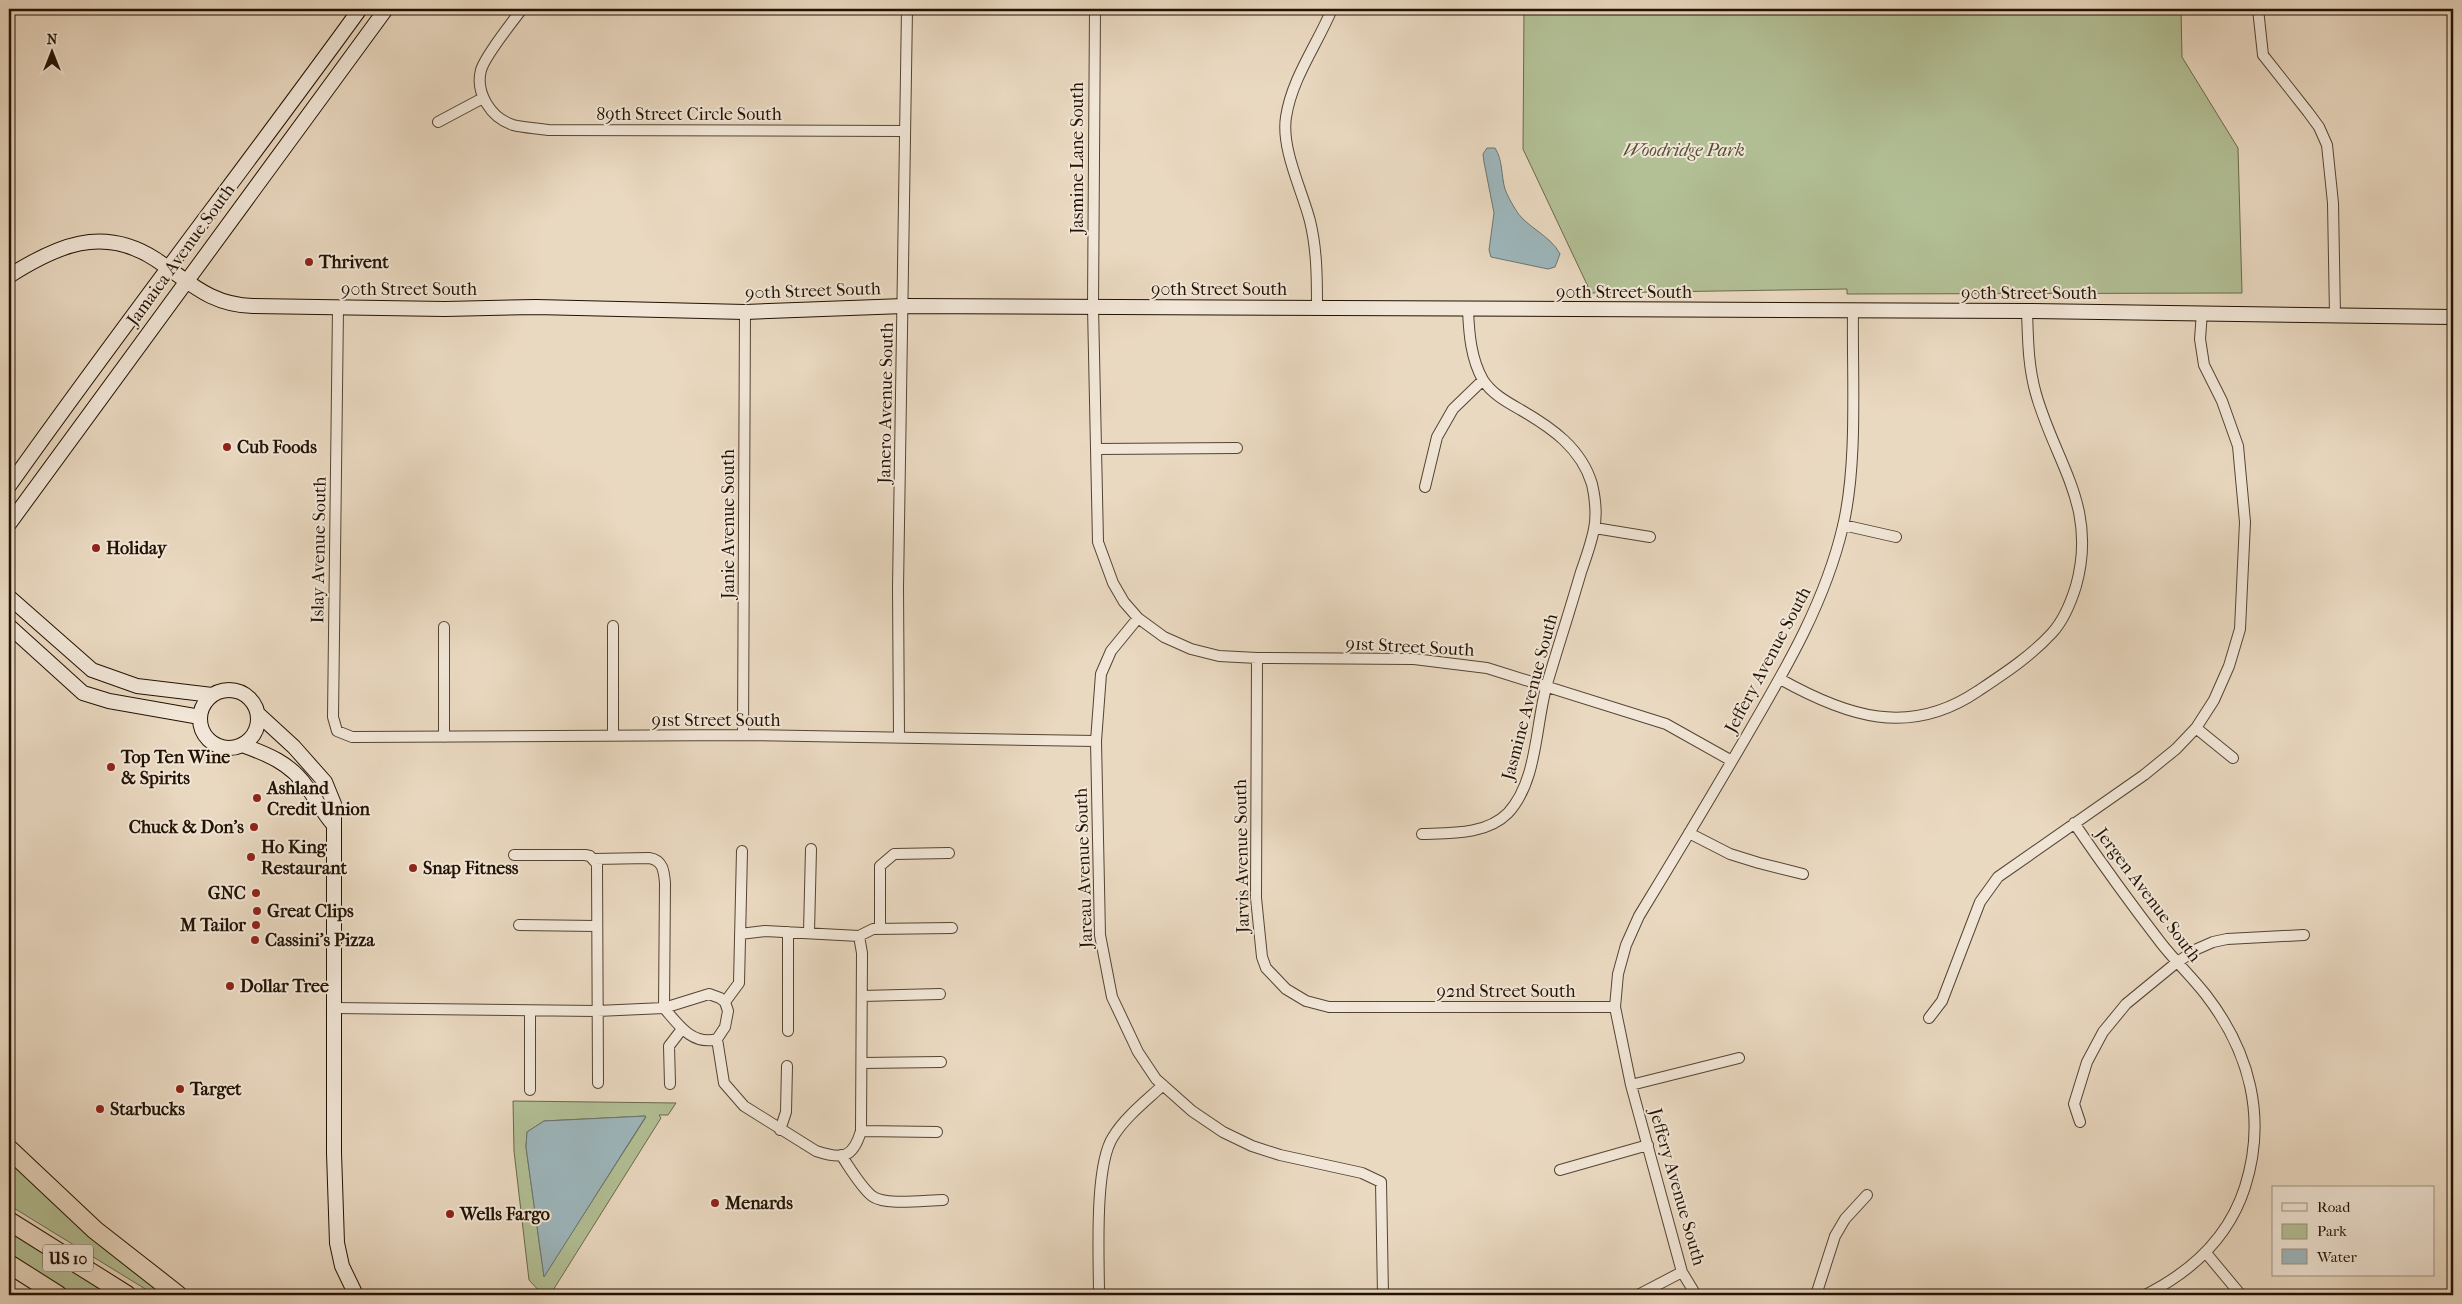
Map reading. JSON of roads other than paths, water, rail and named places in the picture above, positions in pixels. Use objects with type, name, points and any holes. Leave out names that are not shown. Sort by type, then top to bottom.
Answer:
[{"type":"highway","points":[[9,1149],[95,1230],[178,1295]]},
{"type":"highway","name":"US 10","points":[[9,1221],[127,1295]]},
{"type":"highway","name":"US 10","points":[[9,1264],[58,1295]]},
{"type":"street","name":"Jamaica Avenue South","points":[[9,486],[166,268],[252,158],[360,9]]},
{"type":"street","name":"Jamaica Avenue South","points":[[9,524],[386,9]]},
{"type":"street","points":[[438,122],[483,98],[480,86],[481,69],[522,9]]},
{"type":"street","name":"Janero Avenue South","points":[[899,737],[898,588],[904,306],[907,9]]},
{"type":"street","name":"Jasmine Lane South","points":[[1093,307],[1095,9]]},
{"type":"street","points":[[1317,308],[1317,266],[1313,234],[1294,171],[1286,128],[1294,89],[1332,9]]},
{"type":"street","points":[[2258,9],[2258,26],[2263,55],[2319,127],[2327,145],[2333,203],[2335,315]]},
{"type":"street","name":"89th Street Circle South","points":[[483,98],[492,112],[512,124],[548,130],[905,131]]},
{"type":"street","name":"90th Street South","points":[[9,276],[40,256],[56,249],[71,244],[104,242],[134,249],[153,258],[185,282],[214,298],[243,306],[338,308],[536,307],[745,312],[904,306],[2028,311],[2453,317]]},
{"type":"street","points":[[1093,307],[1098,542],[1113,583],[1124,602],[1138,618]]},
{"type":"street","name":"Islay Avenue South","points":[[337,731],[333,717],[338,308]]},
{"type":"street","name":"Jasmine Avenue South","points":[[1422,834],[1470,832],[1496,822],[1515,804],[1521,795],[1528,775],[1546,686],[1594,528],[1592,486],[1585,466],[1577,453],[1545,424],[1499,397],[1483,380],[1469,338],[1468,310]]},
{"type":"street","name":"Jeffery Avenue South","points":[[1696,1295],[1682,1272],[1630,1085],[1615,1007],[1618,974],[1626,945],[1639,916],[1780,679],[1809,624],[1819,600],[1843,525],[1851,460],[1853,311]]},
{"type":"street","points":[[1780,679],[1818,700],[1869,716],[1899,718],[1927,716],[1953,707],[1970,697],[2025,660],[2054,632],[2072,597],[2081,566],[2082,527],[2078,502],[2034,387],[2028,350],[2028,311]]},
{"type":"street","name":"Janie Avenue South","points":[[743,735],[745,312]]},
{"type":"street","name":"Jergen Avenue South","points":[[2145,1295],[2166,1285],[2206,1253],[2239,1206],[2255,1146],[2255,1108],[2249,1077],[2229,1032],[2206,995],[2176,963],[2125,896],[2074,823],[2144,775],[2176,749],[2196,728],[2214,700],[2229,666],[2240,629],[2245,522],[2238,446],[2222,401],[2204,365],[2200,339],[2202,312]]},
{"type":"street","points":[[1425,487],[1436,437],[1453,409],[1483,380]]},
{"type":"street","points":[[1097,450],[1237,448]]},
{"type":"street","points":[[1843,525],[1896,537]]},
{"type":"street","points":[[1594,528],[1650,537]]},
{"type":"street","points":[[9,597],[92,670],[137,686],[212,695]]},
{"type":"street","name":"91st Street South","points":[[1138,618],[1164,637],[1191,649],[1219,656],[1414,659],[1487,668],[1666,724],[1732,761]]},
{"type":"street","name":"Jareau Avenue South","points":[[1138,618],[1111,651],[1101,674],[1096,741],[1100,935],[1104,965],[1112,997],[1138,1052],[1163,1085],[1192,1111],[1223,1132],[1252,1146],[1280,1155],[1362,1173],[1382,1182],[1383,1295]]},
{"type":"street","points":[[613,626],[613,736]]},
{"type":"street","points":[[9,627],[82,693],[109,701],[200,717]]},
{"type":"street","points":[[444,627],[444,737]]},
{"type":"street","name":"Jarvis Avenue South","points":[[1257,658],[1256,898],[1262,957],[1266,968],[1286,989],[1306,1001],[1329,1007],[1398,1008]]},
{"type":"street","points":[[258,714],[255,732],[242,745],[232,748],[213,744],[201,728],[200,717],[202,709],[212,695],[223,690],[241,692],[249,698],[258,714],[294,747],[325,782],[334,804],[334,1153],[337,1243],[342,1266],[356,1295]]},
{"type":"street","points":[[2196,728],[2234,758]]},
{"type":"street","name":"91st Street South","points":[[337,731],[352,737],[743,735],[1096,741]]},
{"type":"street","points":[[242,745],[268,754],[289,766],[306,786],[321,811],[333,824]]},
{"type":"street","points":[[1929,1018],[1942,1001],[1980,902],[1998,877],[2074,823]]},
{"type":"street","points":[[1689,833],[1730,854],[1803,874]]},
{"type":"street","points":[[810,932],[811,849]]},
{"type":"street","points":[[725,1002],[739,983],[742,851]]},
{"type":"street","points":[[880,929],[880,866],[894,854],[948,853]]},
{"type":"street","points":[[514,854],[585,855],[597,864],[598,1083]]},
{"type":"street","points":[[594,860],[649,858],[656,859],[661,864],[665,884],[664,1008],[682,1029],[697,1039],[704,1041],[717,1039]]},
{"type":"street","points":[[519,926],[596,926]]},
{"type":"street","points":[[740,934],[765,931],[860,936],[873,929],[952,928]]},
{"type":"street","points":[[788,932],[788,1031]]},
{"type":"street","points":[[2080,1122],[2074,1104],[2078,1086],[2087,1062],[2103,1032],[2126,1004],[2176,963],[2197,949],[2228,939],[2304,935]]},
{"type":"street","points":[[334,1008],[597,1011],[664,1008],[709,994],[725,1002],[728,1011],[725,1026],[717,1039],[724,1083],[744,1106],[816,1152],[829,1156],[849,1154],[856,1149],[861,1131],[862,953],[860,936]]},
{"type":"street","points":[[862,996],[940,994]]},
{"type":"street","name":"92nd Street South","points":[[1398,1008],[1615,1007]]},
{"type":"street","points":[[530,1011],[530,1090]]},
{"type":"street","points":[[670,1084],[669,1046],[682,1029]]},
{"type":"street","points":[[1630,1085],[1739,1058]]},
{"type":"street","points":[[862,1063],[941,1062]]},
{"type":"street","points":[[780,1130],[786,1112],[787,1066]]},
{"type":"street","points":[[1099,1295],[1100,1192],[1108,1147],[1112,1137],[1127,1120],[1163,1085]]},
{"type":"street","points":[[861,1131],[937,1132]]},
{"type":"street","points":[[1560,1170],[1648,1145]]},
{"type":"street","points":[[841,1155],[870,1193],[877,1199],[890,1201],[943,1200]]},
{"type":"street","points":[[1816,1295],[1835,1236],[1845,1219],[1867,1195]]},
{"type":"street","points":[[2206,1253],[2240,1295]]},
{"type":"street","points":[[1638,1295],[1682,1272]]},
{"type":"water","points":[[1487,148],[1495,148],[1498,153],[1505,189],[1518,214],[1550,241],[1560,254],[1555,267],[1548,269],[1491,257],[1489,250],[1494,213],[1483,154]]},
{"type":"water","points":[[646,1116],[544,1277],[526,1147],[527,1132],[544,1121]]},
{"type":"place","name":"Thrivent","points":[[309,262]]},
{"type":"place","name":"Cub Foods","points":[[227,447]]},
{"type":"place","name":"Holiday","points":[[96,548]]},
{"type":"place","name":"Top Ten Wine & Spirits","points":[[111,767]]},
{"type":"place","name":"Ashland Credit Union","points":[[257,798]]},
{"type":"place","name":"Chuck & Don's","points":[[254,827]]},
{"type":"place","name":"Ho King Restaurant","points":[[251,857]]},
{"type":"place","name":"Snap Fitness","points":[[413,868]]},
{"type":"place","name":"GNC","points":[[256,893]]},
{"type":"place","name":"Great Clips","points":[[257,911]]},
{"type":"place","name":"M Tailor","points":[[256,925]]},
{"type":"place","name":"Cassini's Pizza","points":[[255,940]]},
{"type":"place","name":"Dollar Tree","points":[[230,986]]},
{"type":"place","name":"Target","points":[[180,1089]]},
{"type":"place","name":"Starbucks","points":[[100,1109]]},
{"type":"place","name":"Menards","points":[[715,1203]]},
{"type":"place","name":"Wells Fargo","points":[[450,1214]]},
{"type":"park label","name":"Woodridge Park","points":[[1684,150]]}]
